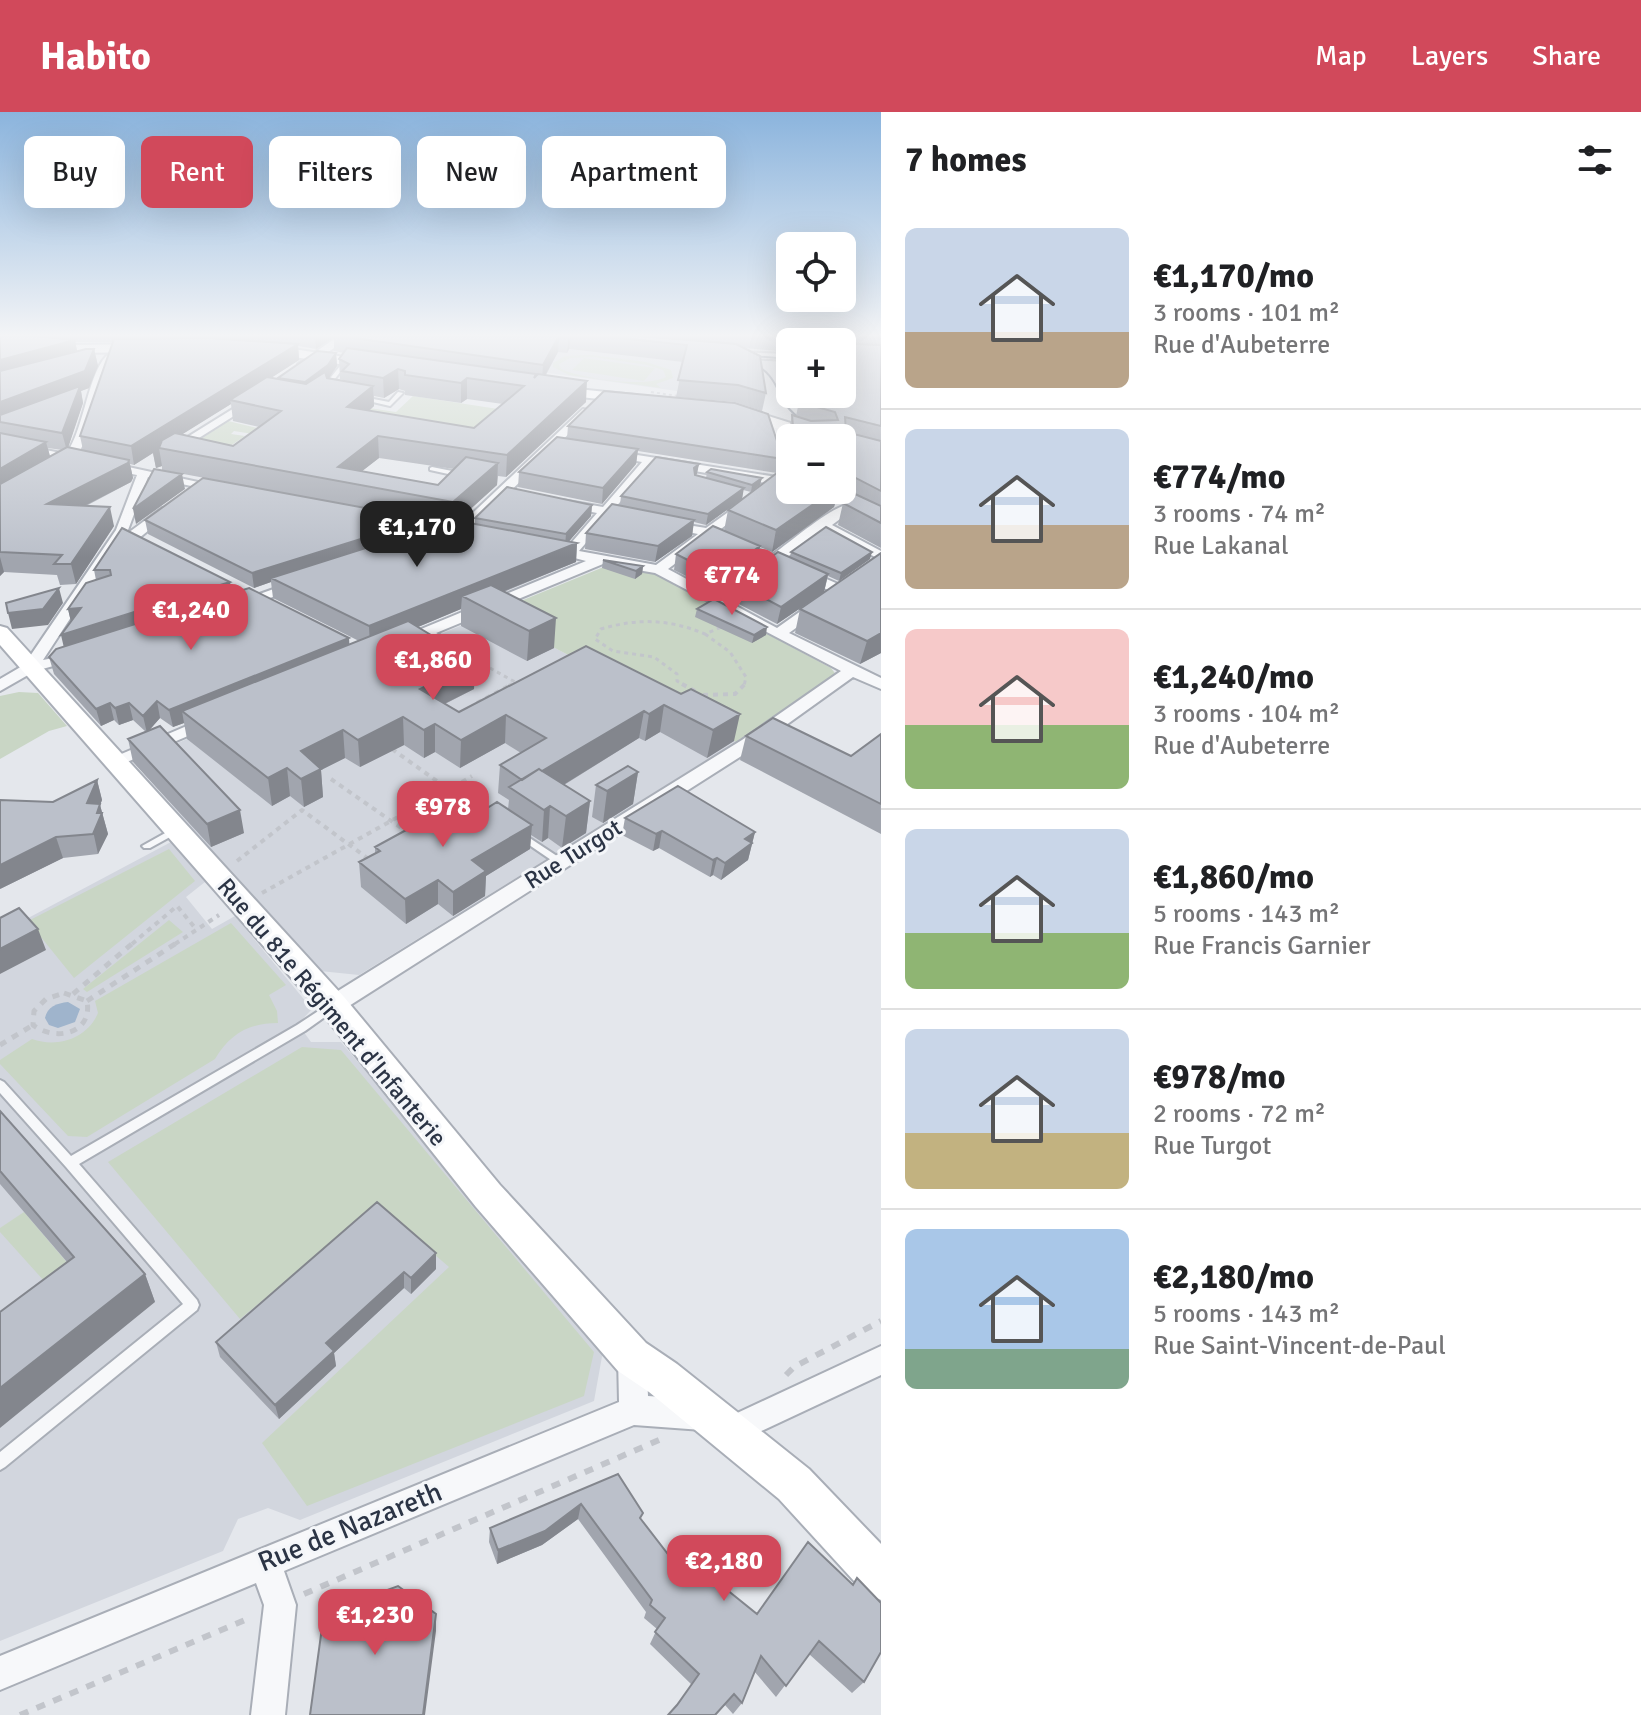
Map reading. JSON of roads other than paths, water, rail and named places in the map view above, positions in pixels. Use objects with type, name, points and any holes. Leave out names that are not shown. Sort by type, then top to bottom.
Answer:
[{"type":"main road","points":[[721,409],[786,424]]},
{"type":"main road","name":"Rue du 81e Régiment d'Infanterie","points":[[0,632],[333,1005],[488,1196],[632,1357],[663,1378],[702,1427],[794,1484],[881,1577]]},
{"type":"street","points":[[53,468],[76,454],[90,408]]},
{"type":"street","points":[[128,533],[141,472],[241,408]]},
{"type":"street","points":[[457,532],[465,528],[553,444],[586,408]]},
{"type":"street","points":[[770,418],[776,431],[775,484]]},
{"type":"street","points":[[0,444],[238,492]]},
{"type":"street","points":[[553,444],[567,446]]},
{"type":"street","points":[[595,451],[775,484]]},
{"type":"street","points":[[570,553],[650,460]]},
{"type":"street","points":[[659,570],[775,484]]},
{"type":"street","points":[[30,668],[128,533],[202,485]]},
{"type":"street","points":[[548,500],[707,532],[773,561],[845,587],[778,634]]},
{"type":"street","points":[[717,601],[821,524],[854,509],[844,504]]},
{"type":"street","points":[[821,524],[878,562]]},
{"type":"street","points":[[433,533],[457,532],[478,536]]},
{"type":"street","points":[[128,533],[151,545]]},
{"type":"street","points":[[542,548],[659,570],[778,634],[881,684]]},
{"type":"street","points":[[384,650],[603,559]]},
{"type":"street","points":[[226,607],[250,595],[316,578]]},
{"type":"street","points":[[250,595],[278,609]]},
{"type":"street","points":[[0,686],[30,668],[93,650]]},
{"type":"street","name":"Rue Turgot","points":[[333,1005],[856,673],[881,663]]},
{"type":"street","points":[[114,761],[225,715]]},
{"type":"street","points":[[632,1357],[634,1410]]},
{"type":"street","points":[[702,1427],[881,1360]]},
{"type":"street","name":"Rue de Nazareth","points":[[0,1673],[634,1410],[702,1427]]},
{"type":"street","points":[[265,1562],[280,1605],[268,1715]]},
{"type":"lane","points":[[432,469],[467,476]]},
{"type":"lane","points":[[740,493],[775,484]]},
{"type":"lane","points":[[428,632],[478,660]]},
{"type":"lane","points":[[463,796],[488,813]]},
{"type":"lane","points":[[147,846],[176,830]]},
{"type":"lane","points":[[514,831],[560,862]]},
{"type":"lane","points":[[70,1163],[301,1028],[333,1005]]},
{"type":"lane","points":[[0,1085],[192,1305],[0,1462]]},
{"type":"water","points":[[68,1002],[80,1009],[75,1022],[58,1028],[49,1025],[45,1018],[50,1008]]},
{"type":"tram line","points":[[788,408],[810,424]]}]
